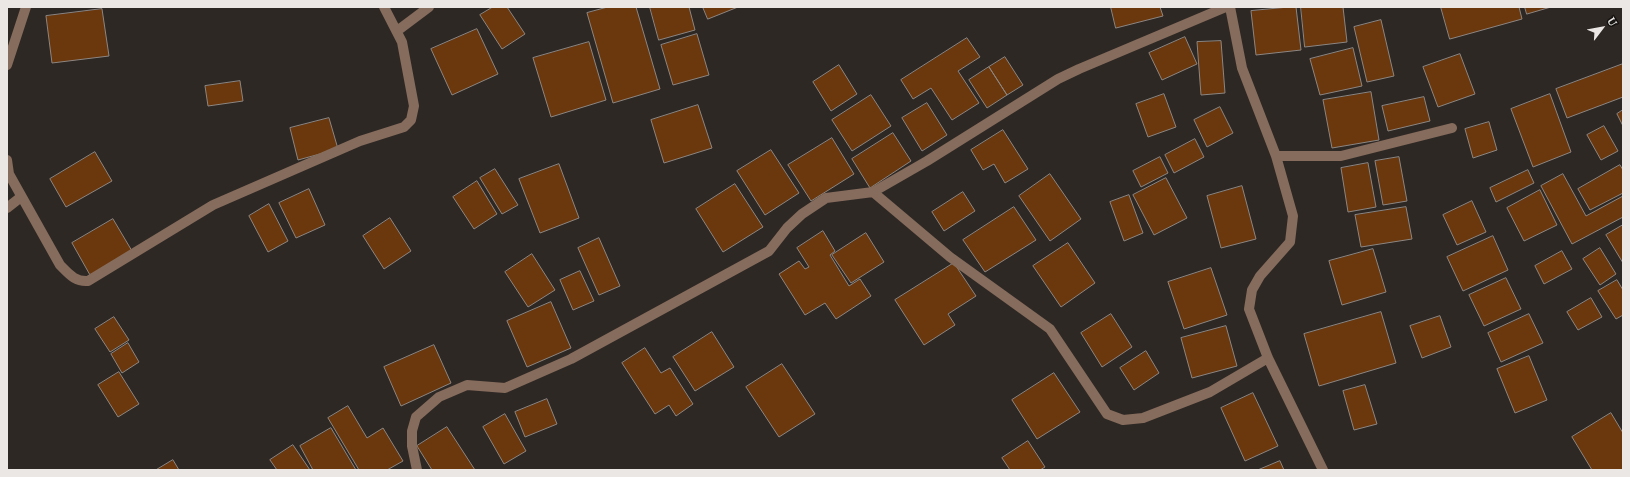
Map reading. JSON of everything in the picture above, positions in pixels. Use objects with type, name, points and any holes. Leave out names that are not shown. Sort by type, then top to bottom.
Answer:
[{"type":"street","points":[[7,65],[26,7]]},
{"type":"street","points":[[7,160],[9,174],[60,265],[70,276],[79,282],[88,281],[213,205],[360,141],[404,127],[411,120],[414,106],[402,42],[384,7]]},
{"type":"street","points":[[397,31],[429,7]]},
{"type":"street","points":[[417,470],[412,446],[412,431],[416,417],[439,397],[467,385],[505,388],[571,359],[769,251],[787,228],[802,214],[826,198],[873,192],[927,161],[1058,79],[1226,7]]},
{"type":"street","points":[[1230,7],[1242,68],[1276,156],[1292,216],[1290,242],[1260,276],[1252,290],[1249,309],[1268,358],[1323,470]]},
{"type":"street","points":[[1276,156],[1341,156],[1452,128]]},
{"type":"street","points":[[873,192],[950,257],[1050,329],[1107,414],[1123,420],[1143,418],[1210,392],[1268,358]]},
{"type":"street","points":[[7,208],[21,197]]},
{"type":"building","points":[[493,7],[507,7],[525,34],[502,49],[480,15]]},
{"type":"building","points":[[608,7],[636,7],[660,89],[613,103],[587,13]]},
{"type":"building","points":[[650,7],[689,7],[695,30],[659,40]]},
{"type":"building","points":[[703,7],[738,7],[708,19]]},
{"type":"building","points":[[1111,7],[1160,7],[1163,16],[1116,28]]},
{"type":"building","points":[[1296,7],[1301,50],[1256,55],[1251,11]]},
{"type":"building","points":[[1301,7],[1343,7],[1347,42],[1305,47]]},
{"type":"building","points":[[1441,7],[1519,7],[1522,19],[1450,39]]},
{"type":"building","points":[[1525,7],[1551,7],[1527,14]]},
{"type":"building","points":[[102,9],[109,56],[52,63],[46,16]]},
{"type":"building","points":[[1381,20],[1394,76],[1367,82],[1354,27]]},
{"type":"building","points":[[477,29],[498,74],[452,95],[431,49]]},
{"type":"building","points":[[697,34],[709,75],[673,85],[661,45]]},
{"type":"building","points":[[1185,37],[1197,64],[1162,80],[1149,53]]},
{"type":"building","points":[[967,38],[980,57],[958,71],[979,103],[952,120],[931,88],[913,99],[901,80]]},
{"type":"building","points":[[1221,41],[1225,93],[1201,95],[1197,42]]},
{"type":"building","points":[[589,42],[606,100],[551,117],[533,58]]},
{"type":"building","points":[[1353,48],[1362,86],[1320,95],[1310,59]]},
{"type":"building","points":[[1460,54],[1475,94],[1438,107],[1423,67]]},
{"type":"building","points":[[1005,57],[1023,85],[1007,95],[989,67]]},
{"type":"building","points":[[1623,64],[1623,97],[1567,118],[1556,89]]},
{"type":"building","points":[[839,65],[857,94],[831,111],[813,82]]},
{"type":"building","points":[[989,67],[1007,95],[987,108],[969,80]]},
{"type":"building","points":[[240,81],[243,101],[208,106],[205,86]]},
{"type":"building","points":[[1371,92],[1379,140],[1332,148],[1323,100]]},
{"type":"building","points":[[1164,94],[1176,127],[1148,137],[1136,104]]},
{"type":"building","points":[[1550,94],[1571,152],[1533,167],[1511,109]]},
{"type":"building","points":[[871,95],[891,126],[852,151],[832,120]]},
{"type":"building","points":[[1424,97],[1430,121],[1388,131],[1382,106]]},
{"type":"building","points":[[927,103],[947,135],[922,151],[902,118]]},
{"type":"building","points":[[698,105],[712,148],[664,163],[651,120]]},
{"type":"building","points":[[1220,107],[1233,133],[1207,147],[1194,120]]},
{"type":"building","points":[[1623,110],[1623,126],[1617,114]]},
{"type":"building","points":[[329,118],[338,149],[298,160],[290,128]]},
{"type":"building","points":[[1489,122],[1497,150],[1473,158],[1465,129]]},
{"type":"building","points":[[1604,126],[1618,151],[1601,160],[1587,135]]},
{"type":"building","points":[[1003,130],[1028,169],[1005,183],[994,164],[983,170],[971,150]]},
{"type":"building","points":[[893,133],[911,161],[870,188],[852,159]]},
{"type":"building","points":[[832,138],[854,174],[811,201],[788,165]]},
{"type":"building","points":[[1195,139],[1204,157],[1174,173],[1165,155]]},
{"type":"building","points":[[771,150],[799,193],[765,215],[737,171]]},
{"type":"building","points":[[95,152],[112,181],[66,207],[50,179]]},
{"type":"building","points":[[1160,157],[1168,173],[1141,187],[1133,171]]},
{"type":"building","points":[[1399,157],[1407,201],[1383,205],[1375,161]]},
{"type":"building","points":[[1368,163],[1376,207],[1348,212],[1341,168]]},
{"type":"building","points":[[559,164],[579,218],[540,233],[519,179]]},
{"type":"building","points":[[1620,165],[1623,170],[1623,193],[1590,210],[1578,189]]},
{"type":"building","points":[[495,169],[518,205],[502,214],[480,178]]},
{"type":"building","points":[[1528,170],[1534,183],[1496,202],[1490,188]]},
{"type":"building","points":[[1050,174],[1081,219],[1050,241],[1019,196]]},
{"type":"building","points":[[1563,174],[1586,216],[1623,196],[1623,217],[1572,244],[1541,186]]},
{"type":"building","points":[[1166,178],[1187,218],[1154,235],[1133,195]]},
{"type":"building","points":[[477,181],[497,214],[474,229],[453,197]]},
{"type":"building","points":[[735,184],[763,227],[723,252],[696,209]]},
{"type":"building","points":[[1242,186],[1256,239],[1221,248],[1207,196]]},
{"type":"building","points":[[309,189],[325,225],[296,238],[279,203]]},
{"type":"building","points":[[1540,190],[1557,225],[1524,241],[1507,208]]},
{"type":"building","points":[[963,192],[975,211],[944,231],[932,212]]},
{"type":"building","points":[[1129,195],[1143,233],[1124,241],[1110,202]]},
{"type":"building","points":[[1472,201],[1486,232],[1457,245],[1443,215]]},
{"type":"building","points":[[269,204],[288,241],[268,252],[249,216]]},
{"type":"building","points":[[1014,207],[1036,240],[985,272],[963,240]]},
{"type":"building","points":[[1406,207],[1412,239],[1361,247],[1355,215]]},
{"type":"building","points":[[390,218],[411,251],[384,269],[363,236]]},
{"type":"building","points":[[113,219],[132,251],[90,275],[72,243]]},
{"type":"building","points":[[1623,225],[1623,263],[1606,235]]},
{"type":"building","points":[[823,231],[835,251],[830,255],[849,286],[860,279],[871,296],[836,319],[825,303],[805,315],[779,274],[799,261],[805,269],[809,267],[797,248]]},
{"type":"building","points":[[866,233],[884,262],[851,283],[832,255]]},
{"type":"building","points":[[1493,236],[1508,270],[1463,291],[1447,257]]},
{"type":"building","points":[[599,238],[620,286],[599,295],[578,248]]},
{"type":"building","points":[[1068,243],[1095,283],[1061,307],[1033,266]]},
{"type":"building","points":[[1600,248],[1616,274],[1600,285],[1583,259]]},
{"type":"building","points":[[1373,249],[1386,292],[1342,305],[1329,261]]},
{"type":"building","points":[[1562,251],[1572,269],[1544,284],[1535,266]]},
{"type":"building","points":[[532,254],[555,290],[528,307],[505,272]]},
{"type":"building","points":[[954,263],[976,296],[948,314],[955,325],[924,345],[895,300]]},
{"type":"building","points":[[1211,268],[1227,315],[1184,329],[1168,282]]},
{"type":"building","points":[[580,271],[594,301],[573,310],[560,280]]},
{"type":"building","points":[[1506,278],[1521,309],[1484,326],[1469,295]]},
{"type":"building","points":[[1617,280],[1623,290],[1623,315],[1616,319],[1598,291]]},
{"type":"building","points":[[1591,298],[1602,317],[1578,330],[1567,312]]},
{"type":"building","points":[[551,302],[571,348],[527,367],[507,321]]},
{"type":"building","points":[[1381,312],[1396,363],[1319,386],[1304,334]]},
{"type":"building","points":[[1111,314],[1132,347],[1102,367],[1081,333]]},
{"type":"building","points":[[1529,314],[1543,343],[1501,362],[1488,333]]},
{"type":"building","points":[[1440,316],[1451,347],[1422,358],[1410,326]]},
{"type":"building","points":[[114,317],[129,340],[110,352],[95,329]]},
{"type":"building","points":[[1226,326],[1237,366],[1192,378],[1181,338]]},
{"type":"building","points":[[712,332],[734,367],[695,391],[673,357]]},
{"type":"building","points":[[128,343],[139,362],[122,373],[111,354]]},
{"type":"building","points":[[434,345],[451,383],[401,406],[384,367]]},
{"type":"building","points":[[645,348],[661,373],[670,368],[693,404],[676,416],[669,405],[655,414],[622,363]]},
{"type":"building","points":[[1146,351],[1159,373],[1134,390],[1120,368]]},
{"type":"building","points":[[1529,356],[1547,400],[1515,413],[1497,369]]},
{"type":"building","points":[[782,364],[815,414],[779,437],[746,387]]},
{"type":"building","points":[[119,372],[139,404],[118,417],[98,385]]},
{"type":"building","points":[[1054,373],[1080,412],[1037,439],[1012,400]]},
{"type":"building","points":[[1365,385],[1377,424],[1354,430],[1343,391]]},
{"type":"building","points":[[1253,393],[1278,446],[1245,461],[1221,408]]},
{"type":"building","points":[[547,399],[557,424],[525,437],[515,412]]},
{"type":"building","points":[[348,406],[367,438],[383,428],[403,461],[387,470],[359,470],[328,418]]},
{"type":"building","points":[[1611,413],[1623,433],[1623,470],[1592,470],[1572,437]]},
{"type":"building","points":[[505,414],[526,451],[504,464],[483,427]]},
{"type":"building","points":[[447,427],[475,470],[432,470],[417,446]]},
{"type":"building","points":[[331,428],[356,470],[313,470],[300,446]]},
{"type":"building","points":[[1028,441],[1045,467],[1040,470],[1010,470],[1002,458]]},
{"type":"building","points":[[293,445],[310,470],[277,470],[270,460]]},
{"type":"building","points":[[173,460],[179,470],[156,470]]},
{"type":"building","points":[[1280,461],[1284,470],[1258,470]]}]
